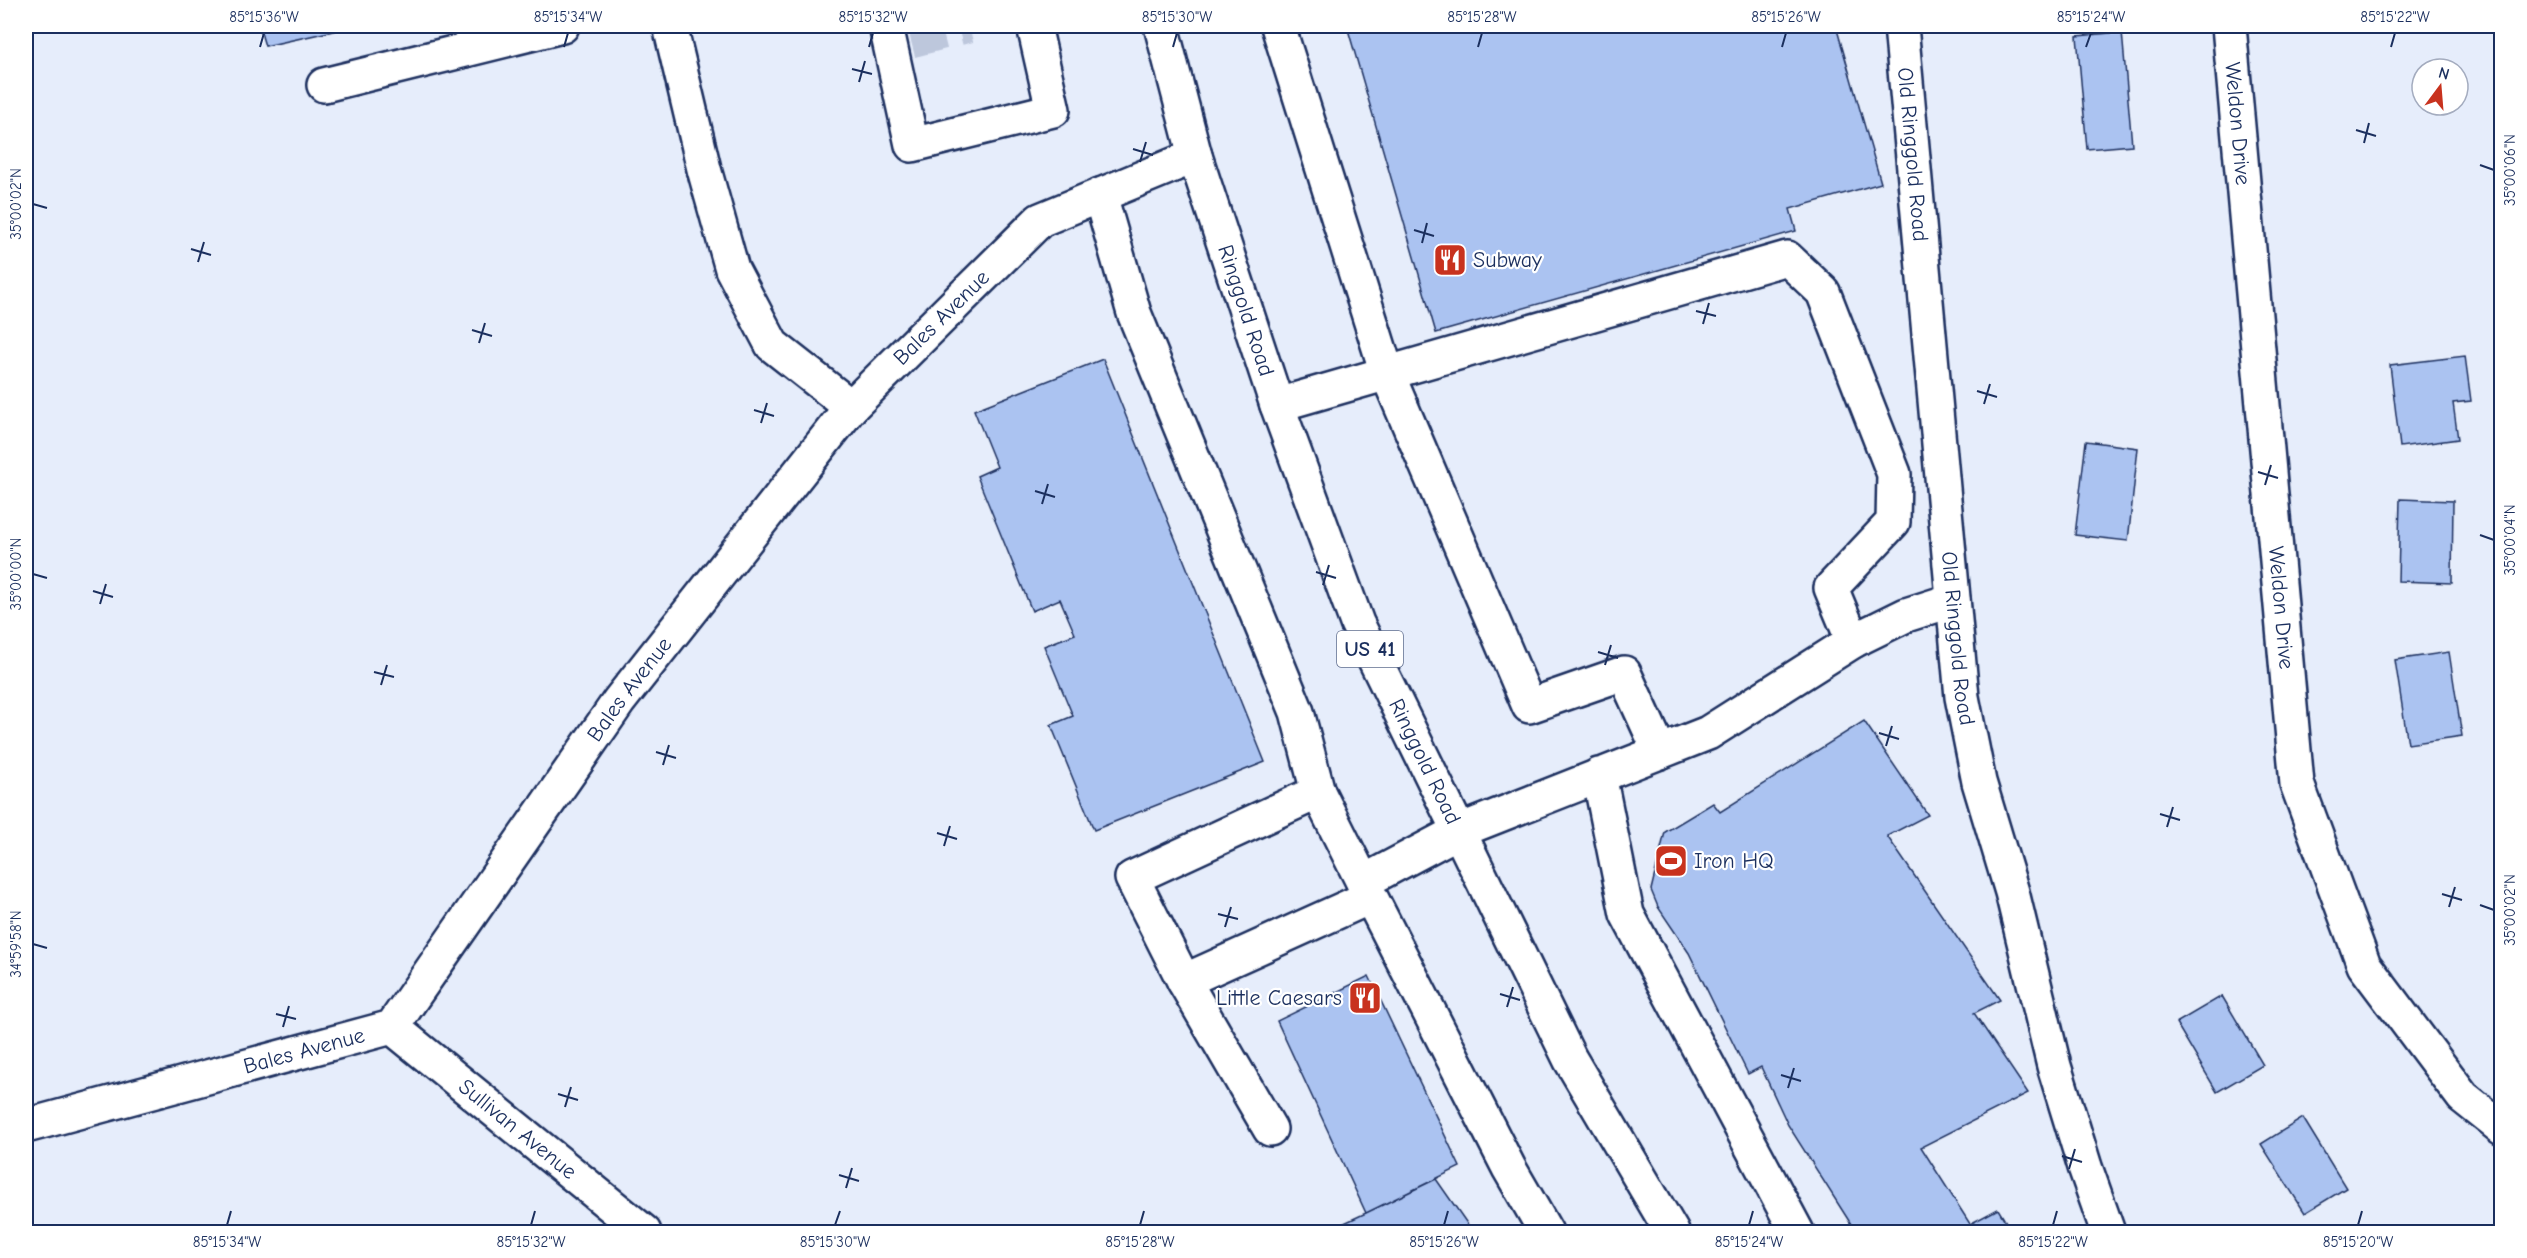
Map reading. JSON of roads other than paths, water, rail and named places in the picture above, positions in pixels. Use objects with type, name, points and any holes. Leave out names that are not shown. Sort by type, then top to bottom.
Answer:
[{"type":"street","points":[[324,85],[562,26]]},
{"type":"street","points":[[670,26],[704,170],[732,269],[772,345],[850,407]]},
{"type":"street","points":[[896,38],[912,145],[1053,110],[1034,26]]},
{"type":"street","name":"Ringgold Road","points":[[1161,26],[1195,156],[1278,405],[1357,623],[1570,1059],[1672,1233]]},
{"type":"street","points":[[1278,26],[1387,373],[1528,706],[1624,673],[1660,752]]},
{"type":"street","name":"Old Ringgold Road","points":[[1901,26],[1962,697],[1979,782],[2012,892],[2054,1066],[2108,1233]]},
{"type":"street","name":"Weldon Drive","points":[[2229,26],[2297,784],[2364,965],[2463,1097],[2502,1128]]},
{"type":"street","name":"Bales Avenue","points":[[26,1126],[392,1027],[619,700],[850,407],[1041,220],[1195,156]]},
{"type":"street","points":[[1100,195],[1134,313],[1297,712],[1318,792],[1509,1168],[1546,1233]]},
{"type":"street","points":[[1278,405],[1787,258],[1823,292],[1894,474],[1893,522],[1830,588],[1853,641]]},
{"type":"street","points":[[1184,981],[1367,889],[1459,831],[1708,733],[1853,641],[1906,615],[1953,600]]},
{"type":"street","points":[[1599,775],[1627,914],[1797,1233]]},
{"type":"street","points":[[1270,1129],[1184,981],[1132,878],[1318,792]]},
{"type":"street","name":"Sullivan Avenue","points":[[392,1027],[644,1233]]},
{"type":"tunnel","points":[[911,41],[969,26]]},
{"type":"place","name":"Subway","points":[[1450,260]]},
{"type":"place","name":"Iron HQ","points":[[1671,861]]},
{"type":"place","name":"Little Caesars","points":[[1365,998]]}]
